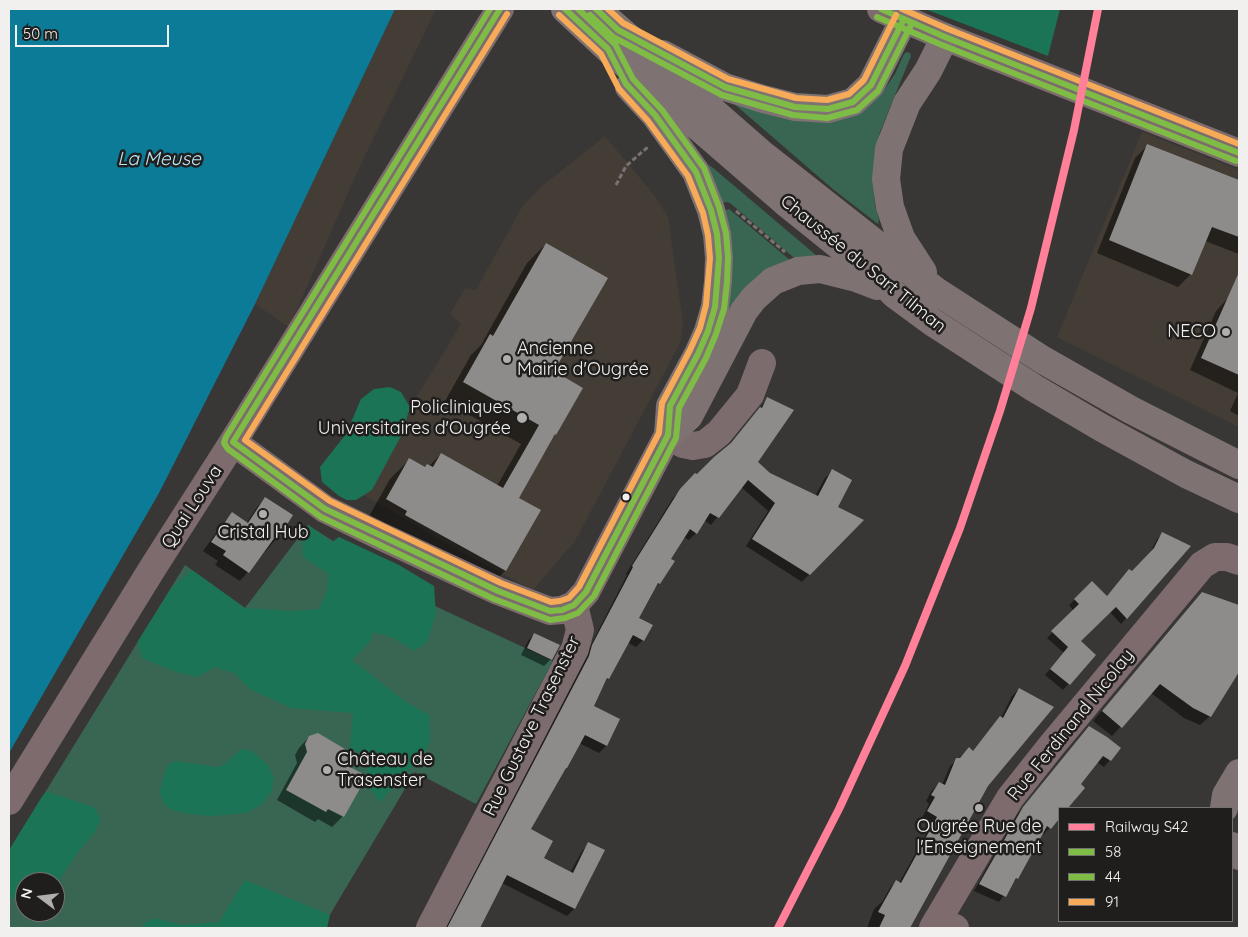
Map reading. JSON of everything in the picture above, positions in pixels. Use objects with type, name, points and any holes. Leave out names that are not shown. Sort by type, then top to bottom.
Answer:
[{"type":"highway","name":"Chaussée du Sart Tilman","points":[[578,11],[944,296],[1043,360],[1131,410],[1239,465]]},
{"type":"highway","points":[[613,39],[725,87],[795,107],[828,109],[853,102],[871,85],[892,14]]},
{"type":"highway","points":[[944,296],[920,268],[901,238],[890,207],[886,179],[889,149],[907,103],[928,71],[945,37]]},
{"type":"highway","name":"Chaussée du Sart Tilman","points":[[613,39],[785,202],[877,276],[894,294],[932,322],[1021,380],[1102,428],[1239,499]]},
{"type":"highway","points":[[613,39],[626,84],[654,115],[696,172],[717,234],[719,258],[715,307],[708,331],[698,354],[670,406],[668,435]]},
{"type":"highway","points":[[668,435],[690,416],[749,304],[760,291],[773,281],[798,271],[820,269],[856,278],[894,294]]},
{"type":"highway","points":[[1224,807],[1226,795],[1239,773]]},
{"type":"main road","name":"Quai Louva","points":[[9,801],[500,9]]},
{"type":"main road","points":[[892,14],[1024,69],[1239,153]]},
{"type":"main road","points":[[233,442],[325,508],[378,535],[527,603],[550,611],[562,610],[574,605],[586,592],[668,435]]},
{"type":"main road","name":"Rue Ferdinand Nicolay","points":[[941,926],[1010,798],[1052,745],[1202,565],[1215,557],[1227,557],[1239,561]]},
{"type":"street","points":[[668,435],[683,444],[694,446],[706,444],[719,433],[750,394],[762,363]]},
{"type":"street","name":"Rue Gustave Trasenster","points":[[430,928],[575,649],[580,630],[574,605]]},
{"type":"path","points":[[616,185],[626,166],[650,144]]},
{"type":"path","points":[[732,208],[785,253]]},
{"type":"shaded area","points":[[395,9],[436,9],[360,166],[289,327],[255,304]]},
{"type":"shaded area","points":[[1142,132],[1239,170],[1239,427],[1057,337]]},
{"type":"shaded area","name":"Policliniques Universitaires d'Ougrée","points":[[605,136],[654,195],[668,217],[683,324],[680,343],[575,541],[533,590],[454,548],[359,492],[461,324],[450,314],[465,288],[476,290],[522,207],[541,187]]},
{"type":"green space","points":[[925,9],[1060,9],[1048,56]]},
{"type":"green space","points":[[907,52],[911,56],[880,132],[875,155],[873,180],[878,224],[834,190],[732,102],[750,105],[882,93],[895,74],[904,54]]},
{"type":"green space","points":[[709,165],[817,256],[800,263],[730,203],[717,204]]},
{"type":"green space","points":[[729,209],[791,261],[710,346],[720,212]]},
{"type":"green space","points":[[390,387],[401,392],[410,407],[402,434],[372,490],[356,500],[347,500],[322,482],[320,467],[346,434],[361,399],[374,389]]},
{"type":"green space","points":[[308,525],[435,606],[553,661],[476,804],[415,772],[322,928],[9,928],[9,851],[185,565],[245,608]]},
{"type":"green space","points":[[308,525],[332,542],[339,537],[399,565],[434,586],[436,614],[427,642],[414,651],[394,638],[373,632],[371,640],[352,660],[406,702],[429,715],[430,741],[419,765],[411,767],[380,802],[368,786],[366,758],[350,747],[353,713],[291,708],[250,689],[234,673],[214,667],[198,677],[176,672],[142,658],[138,641],[172,587],[192,570],[245,608],[292,611],[319,609],[326,593],[329,574],[303,557],[302,536]]},
{"type":"green space","points":[[241,749],[252,751],[268,765],[274,778],[271,792],[262,804],[246,813],[213,816],[172,810],[164,804],[160,792],[168,765],[176,761],[216,767],[224,765]]},
{"type":"green space","points":[[47,792],[94,807],[101,819],[94,833],[64,872],[15,872],[15,898],[9,898],[9,850],[43,795]]},
{"type":"green space","points":[[245,880],[330,915],[327,928],[142,928],[144,923],[154,918],[182,925],[219,922]]},
{"type":"water","name":"La Meuse","points":[[9,9],[395,9],[255,304],[159,493],[9,753]]},
{"type":"building","points":[[1147,144],[1239,180],[1239,237],[1212,227],[1192,275],[1109,240]]},
{"type":"building","points":[[546,243],[608,278],[554,371],[583,388],[519,498],[541,510],[506,571],[405,515],[407,511],[386,499],[409,458],[425,467],[427,464],[433,467],[441,453],[503,488],[539,425],[463,382],[490,334],[493,336]]},
{"type":"building","name":"NECO","points":[[1239,272],[1239,375],[1201,358]]},
{"type":"building","points":[[767,397],[794,410],[758,462],[770,473],[818,496],[832,469],[852,480],[838,507],[864,520],[810,575],[752,539],[775,503],[748,480],[719,518],[710,513],[697,534],[690,529],[671,559],[675,561],[660,584],[658,583],[639,618],[653,625],[644,641],[633,635],[609,679],[607,678],[594,706],[620,719],[607,746],[585,735],[531,829],[553,841],[544,858],[573,873],[588,842],[605,850],[575,909],[507,875],[480,928],[447,928],[589,656],[592,645],[632,566],[680,489],[695,473],[697,474],[731,443],[760,407],[762,408]]},
{"type":"building","points":[[265,497],[293,515],[278,539],[275,537],[249,573],[223,555],[226,551],[211,542],[232,512],[248,523]]},
{"type":"building","points":[[1162,532],[1191,546],[1127,619],[1116,607],[1081,641],[1096,655],[1070,685],[1050,669],[1068,647],[1051,631],[1079,604],[1074,599],[1092,581],[1107,596],[1129,569],[1132,571],[1154,548]]},
{"type":"building","points":[[1202,592],[1239,605],[1239,672],[1211,717],[1193,708],[1160,684],[1122,728],[1102,711]]},
{"type":"building","points":[[534,633],[560,645],[552,660],[527,648]]},
{"type":"building","points":[[1019,688],[1054,707],[988,786],[910,928],[879,928],[885,915],[878,912],[896,880],[901,883],[937,817],[927,811],[935,797],[931,795],[939,782],[945,785],[956,758],[960,758],[969,747],[973,751],[1000,716],[1003,718]]},
{"type":"building","points":[[1089,726],[1121,748],[1111,761],[1103,756],[1081,784],[1085,788],[1069,807],[1058,807],[1058,820],[1051,829],[1047,826],[1006,897],[979,884],[1023,807]]},
{"type":"building","name":"Château de Trasenster","points":[[318,733],[345,749],[350,767],[367,776],[344,817],[328,809],[326,812],[286,790],[307,752],[305,744],[309,736]]},
{"type":"rail line","name":"S42","points":[[778,928],[839,809],[905,666],[960,528],[1000,411],[1031,308],[1074,130],[1098,9]]},
{"type":"transit line","name":"44","points":[[490,9],[224,443],[228,449],[321,517],[494,599],[550,620],[565,618],[578,613],[594,596],[676,438],[679,408],[706,358],[716,334],[724,309],[727,282],[728,257],[726,233],[719,207],[704,168],[662,110],[633,79],[615,44],[578,9]]},
{"type":"transit line","name":"58","points":[[233,442],[500,9]]},
{"type":"transit line","name":"58","points":[[233,442],[325,509],[498,591],[550,611],[562,610],[574,605],[586,592],[668,435],[670,406],[698,354],[708,331],[715,307],[719,258],[717,234],[711,210],[696,172],[655,115],[626,84],[608,49],[565,9]]},
{"type":"transit line","name":"58","points":[[596,9],[618,30],[725,87],[795,107],[828,109],[853,102],[871,85],[904,19]]},
{"type":"transit line","name":"91","points":[[608,9],[623,23],[728,79],[796,98],[827,100],[849,94],[864,80],[896,15]]},
{"type":"transit line","name":"58","points":[[881,9],[945,37],[1239,153]]},
{"type":"transit line","name":"91","points":[[902,9],[1239,144]]},
{"type":"transit line","name":"91","points":[[507,14],[245,440],[330,501],[501,583],[551,602],[569,598],[579,587],[659,433],[662,403],[700,328],[706,305],[710,258],[708,235],[703,213],[688,176],[648,121],[619,89],[601,54],[559,15]]},
{"type":"transit line","name":"44","points":[[590,15],[613,37],[722,95],[793,115],[827,118],[857,110],[878,91],[912,23]]},
{"type":"transit line","name":"44","points":[[877,17],[942,45],[1236,161]]},
{"type":"place","name":"NECO","points":[[1226,332]]},
{"type":"place","name":"Ancienne Mairie d'Ougrée","points":[[507,359]]},
{"type":"place","name":"Policliniques Universitaires d'Ougrée","points":[[522,418]]},
{"type":"place","name":"Cristal Hub","points":[[263,514]]},
{"type":"place","name":"Château de Trasenster","points":[[327,770]]},
{"type":"place","name":"Ougrée Rue de l'Enseignement","points":[[979,808]]}]
